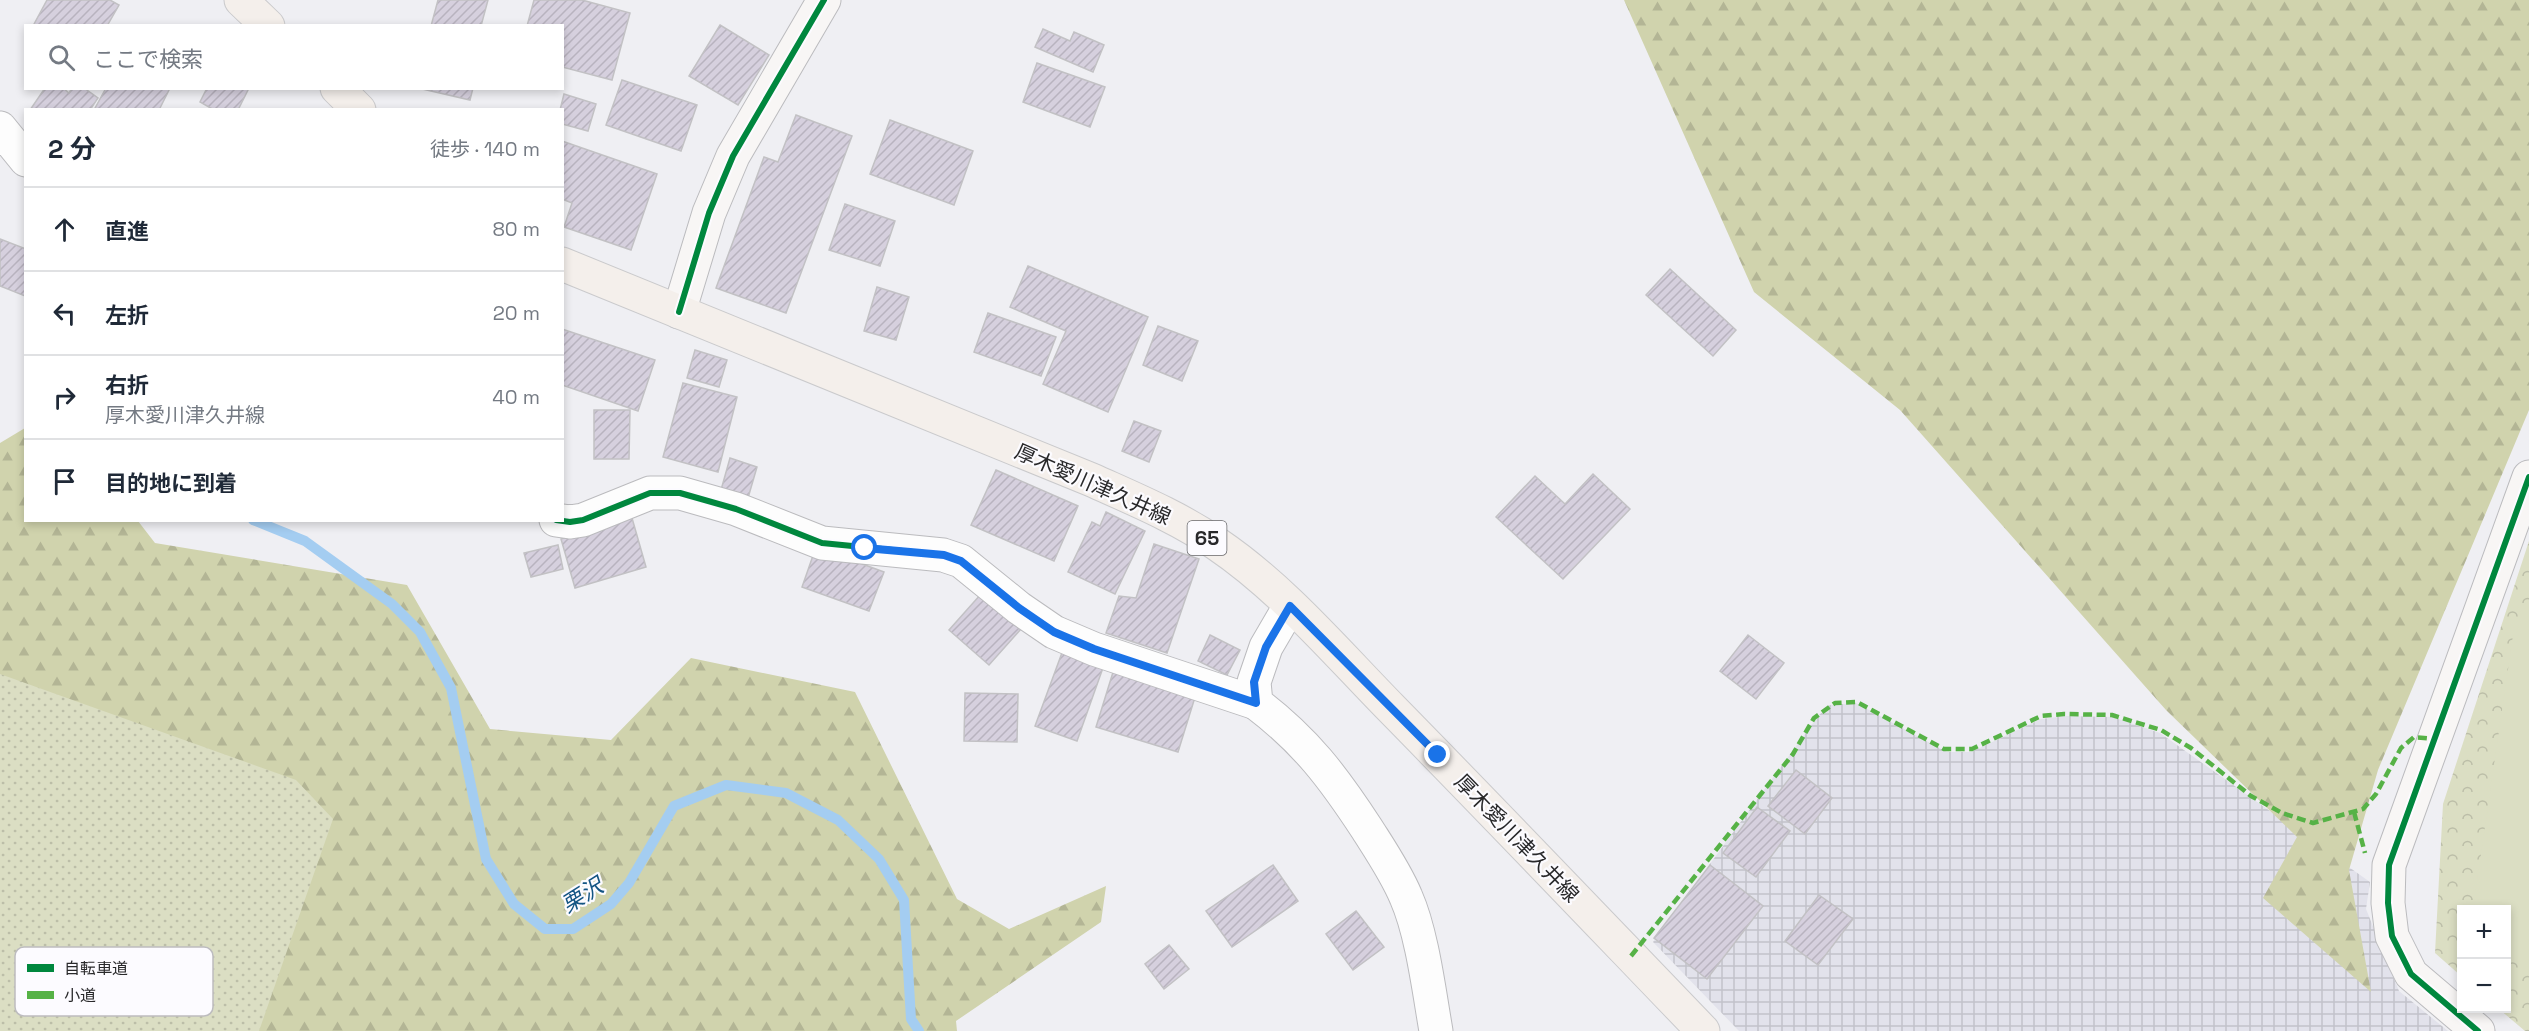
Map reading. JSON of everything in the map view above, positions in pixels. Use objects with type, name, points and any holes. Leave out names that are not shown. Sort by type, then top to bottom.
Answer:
[{"type":"main road","points":[[241,0],[266,24]]},
{"type":"main road","points":[[339,90],[357,108]]},
{"type":"main road","name":"厚木愛川津久井線","points":[[565,270],[679,312],[1145,504],[1216,543],[1252,570],[1290,606],[1438,755],[1703,1031]]},
{"type":"street","points":[[679,312],[721,182],[733,156],[824,0]]},
{"type":"street","points":[[0,128],[24,158]]},
{"type":"street","points":[[2478,1031],[2411,974],[2392,936],[2388,903],[2389,865],[2529,477]]},
{"type":"street","points":[[564,521],[583,520],[650,493],[680,493],[736,509],[822,543],[944,555],[961,561],[1019,608],[1054,632],[1094,649],[1256,703],[1285,724],[1317,757],[1389,862],[1406,897],[1416,926],[1436,1031]]},
{"type":"street","points":[[1256,703],[1254,682],[1266,647],[1290,606]]},
{"type":"shaded area","points":[[1856,703],[1947,752],[1971,752],[2041,719],[2066,716],[2112,717],[2160,733],[2370,882],[2366,909],[2399,991],[2448,1031],[1739,1031],[1653,942],[1818,716],[1830,705]]},
{"type":"green space","points":[[1624,0],[2529,0],[2529,410],[2378,770],[2349,870],[2371,992],[2263,898],[2297,837],[2166,710],[1900,410],[1754,292]]},
{"type":"green space","points":[[24,429],[24,522],[139,522],[155,543],[407,585],[490,729],[611,740],[691,658],[855,692],[957,899],[1009,929],[1106,886],[1101,922],[956,1021],[957,1031],[259,1031],[333,819],[296,780],[0,674],[0,443]]},
{"type":"green space","points":[[2529,541],[2529,1031],[2525,1031],[2504,1013],[2511,1013],[2511,905],[2457,905],[2457,972],[2435,953],[2443,804]]},
{"type":"green space","points":[[0,581],[402,796],[287,1031],[0,1031]]},
{"type":"green space","points":[[2529,613],[2529,976],[2511,955],[2511,905],[2474,905],[2513,635]]},
{"type":"building","points":[[47,0],[110,0],[119,5],[108,24],[34,24]]},
{"type":"building","points":[[438,0],[488,0],[482,24],[432,24]]},
{"type":"building","points":[[534,0],[582,0],[630,13],[612,80],[564,68],[564,24],[528,24]]},
{"type":"building","points":[[720,25],[769,55],[738,105],[689,76]]},
{"type":"building","points":[[1043,29],[1070,41],[1074,32],[1104,45],[1093,72],[1035,47]]},
{"type":"building","points":[[1037,63],[1105,87],[1090,127],[1023,102]]},
{"type":"building","points":[[622,80],[697,105],[681,151],[606,125]]},
{"type":"building","points":[[44,90],[65,90],[69,93],[71,90],[87,90],[98,98],[91,108],[31,108]]},
{"type":"building","points":[[105,90],[169,90],[160,108],[95,108]]},
{"type":"building","points":[[206,90],[248,90],[239,108],[210,108],[200,102]]},
{"type":"building","points":[[427,90],[472,90],[470,100]]},
{"type":"building","points":[[564,94],[596,104],[588,131],[564,125],[564,108],[560,108]]},
{"type":"building","points":[[796,115],[852,136],[786,313],[716,288],[764,157],[778,162]]},
{"type":"building","points":[[890,120],[973,151],[954,205],[870,174]]},
{"type":"building","points":[[564,142],[657,174],[631,250],[564,227],[572,203],[564,200]]},
{"type":"building","points":[[845,204],[895,221],[880,266],[829,250]]},
{"type":"building","points":[[0,239],[24,248],[24,296],[0,286]]},
{"type":"building","points":[[1028,266],[1148,317],[1108,412],[1043,384],[1066,331],[1010,307]]},
{"type":"building","points":[[1670,269],[1736,330],[1713,356],[1646,295]]},
{"type":"building","points":[[877,287],[909,297],[896,340],[864,331]]},
{"type":"building","points":[[988,313],[1056,337],[1041,376],[974,352]]},
{"type":"building","points":[[1158,326],[1198,341],[1182,381],[1143,365]]},
{"type":"building","points":[[564,330],[655,360],[638,411],[564,386]]},
{"type":"building","points":[[695,350],[727,360],[719,387],[687,378]]},
{"type":"building","points":[[683,383],[737,397],[718,472],[663,457]]},
{"type":"building","points":[[594,410],[630,410],[629,459],[594,459]]},
{"type":"building","points":[[1134,421],[1161,431],[1149,462],[1122,451]]},
{"type":"building","points":[[730,458],[757,467],[748,498],[721,490]]},
{"type":"building","points":[[996,470],[1078,506],[1054,561],[971,525]]},
{"type":"building","points":[[1593,474],[1630,509],[1563,579],[1496,517],[1535,476],[1565,504]]},
{"type":"building","points":[[1106,512],[1145,531],[1115,594],[1068,572],[1092,522],[1100,526]]},
{"type":"building","points":[[632,518],[646,567],[575,588],[561,539]]},
{"type":"building","points":[[1154,544],[1199,559],[1167,653],[1106,633],[1119,596],[1136,598]]},
{"type":"building","points":[[558,545],[563,569],[531,577],[524,553]]},
{"type":"building","points":[[816,547],[884,572],[869,611],[802,587]]},
{"type":"building","points":[[981,594],[1021,629],[989,665],[949,630]]},
{"type":"building","points":[[1210,635],[1240,650],[1227,675],[1198,661]]},
{"type":"building","points":[[1748,635],[1784,663],[1756,699],[1720,671]]},
{"type":"building","points":[[1063,650],[1104,665],[1077,741],[1035,726]]},
{"type":"building","points":[[1114,669],[1196,694],[1178,752],[1096,727]]},
{"type":"building","points":[[965,693],[1018,694],[1017,742],[964,741]]},
{"type":"building","points":[[1796,770],[1832,798],[1805,834],[1768,806]]},
{"type":"building","points":[[1757,807],[1790,831],[1756,877],[1723,853]]},
{"type":"building","points":[[1273,865],[1298,901],[1232,947],[1206,911]]},
{"type":"building","points":[[1710,865],[1763,906],[1707,979],[1654,938]]},
{"type":"building","points":[[1819,895],[1853,919],[1818,965],[1785,941]]},
{"type":"building","points":[[1356,911],[1384,947],[1353,970],[1326,934]]},
{"type":"building","points":[[1169,945],[1189,969],[1164,989],[1145,964]]},
{"type":"waterway","name":"栗沢","points":[[258,522],[305,541],[392,604],[420,632],[451,688],[486,859],[514,904],[545,929],[573,929],[611,904],[629,883],[674,806],[726,785],[786,793],[838,820],[879,859],[904,900],[911,1019],[919,1031]]},
{"type":"marked path","points":[[1631,956],[1793,754],[1814,718],[1835,703],[1857,702],[1944,749],[1972,749],[2041,716],[2112,715],[2161,730],[2191,748],[2251,796],[2282,813],[2313,823],[2363,809],[2376,794],[2401,748],[2414,737],[2434,739]]},
{"type":"marked path","points":[[2354,812],[2365,853]]},
{"type":"cycle path","points":[[679,312],[709,213],[733,156],[824,0]]},
{"type":"cycle path","points":[[2478,1031],[2411,974],[2392,936],[2388,903],[2389,865],[2529,477]]},
{"type":"cycle path","points":[[564,521],[583,520],[650,493],[680,493],[736,509],[822,543],[943,555],[961,561],[1019,608],[1054,632],[1094,649],[1256,703]]},
{"type":"route","points":[[865,548],[944,555],[961,561],[1019,608],[1054,632],[1094,649],[1256,703],[1254,682],[1266,647],[1290,606],[1438,755]]}]
